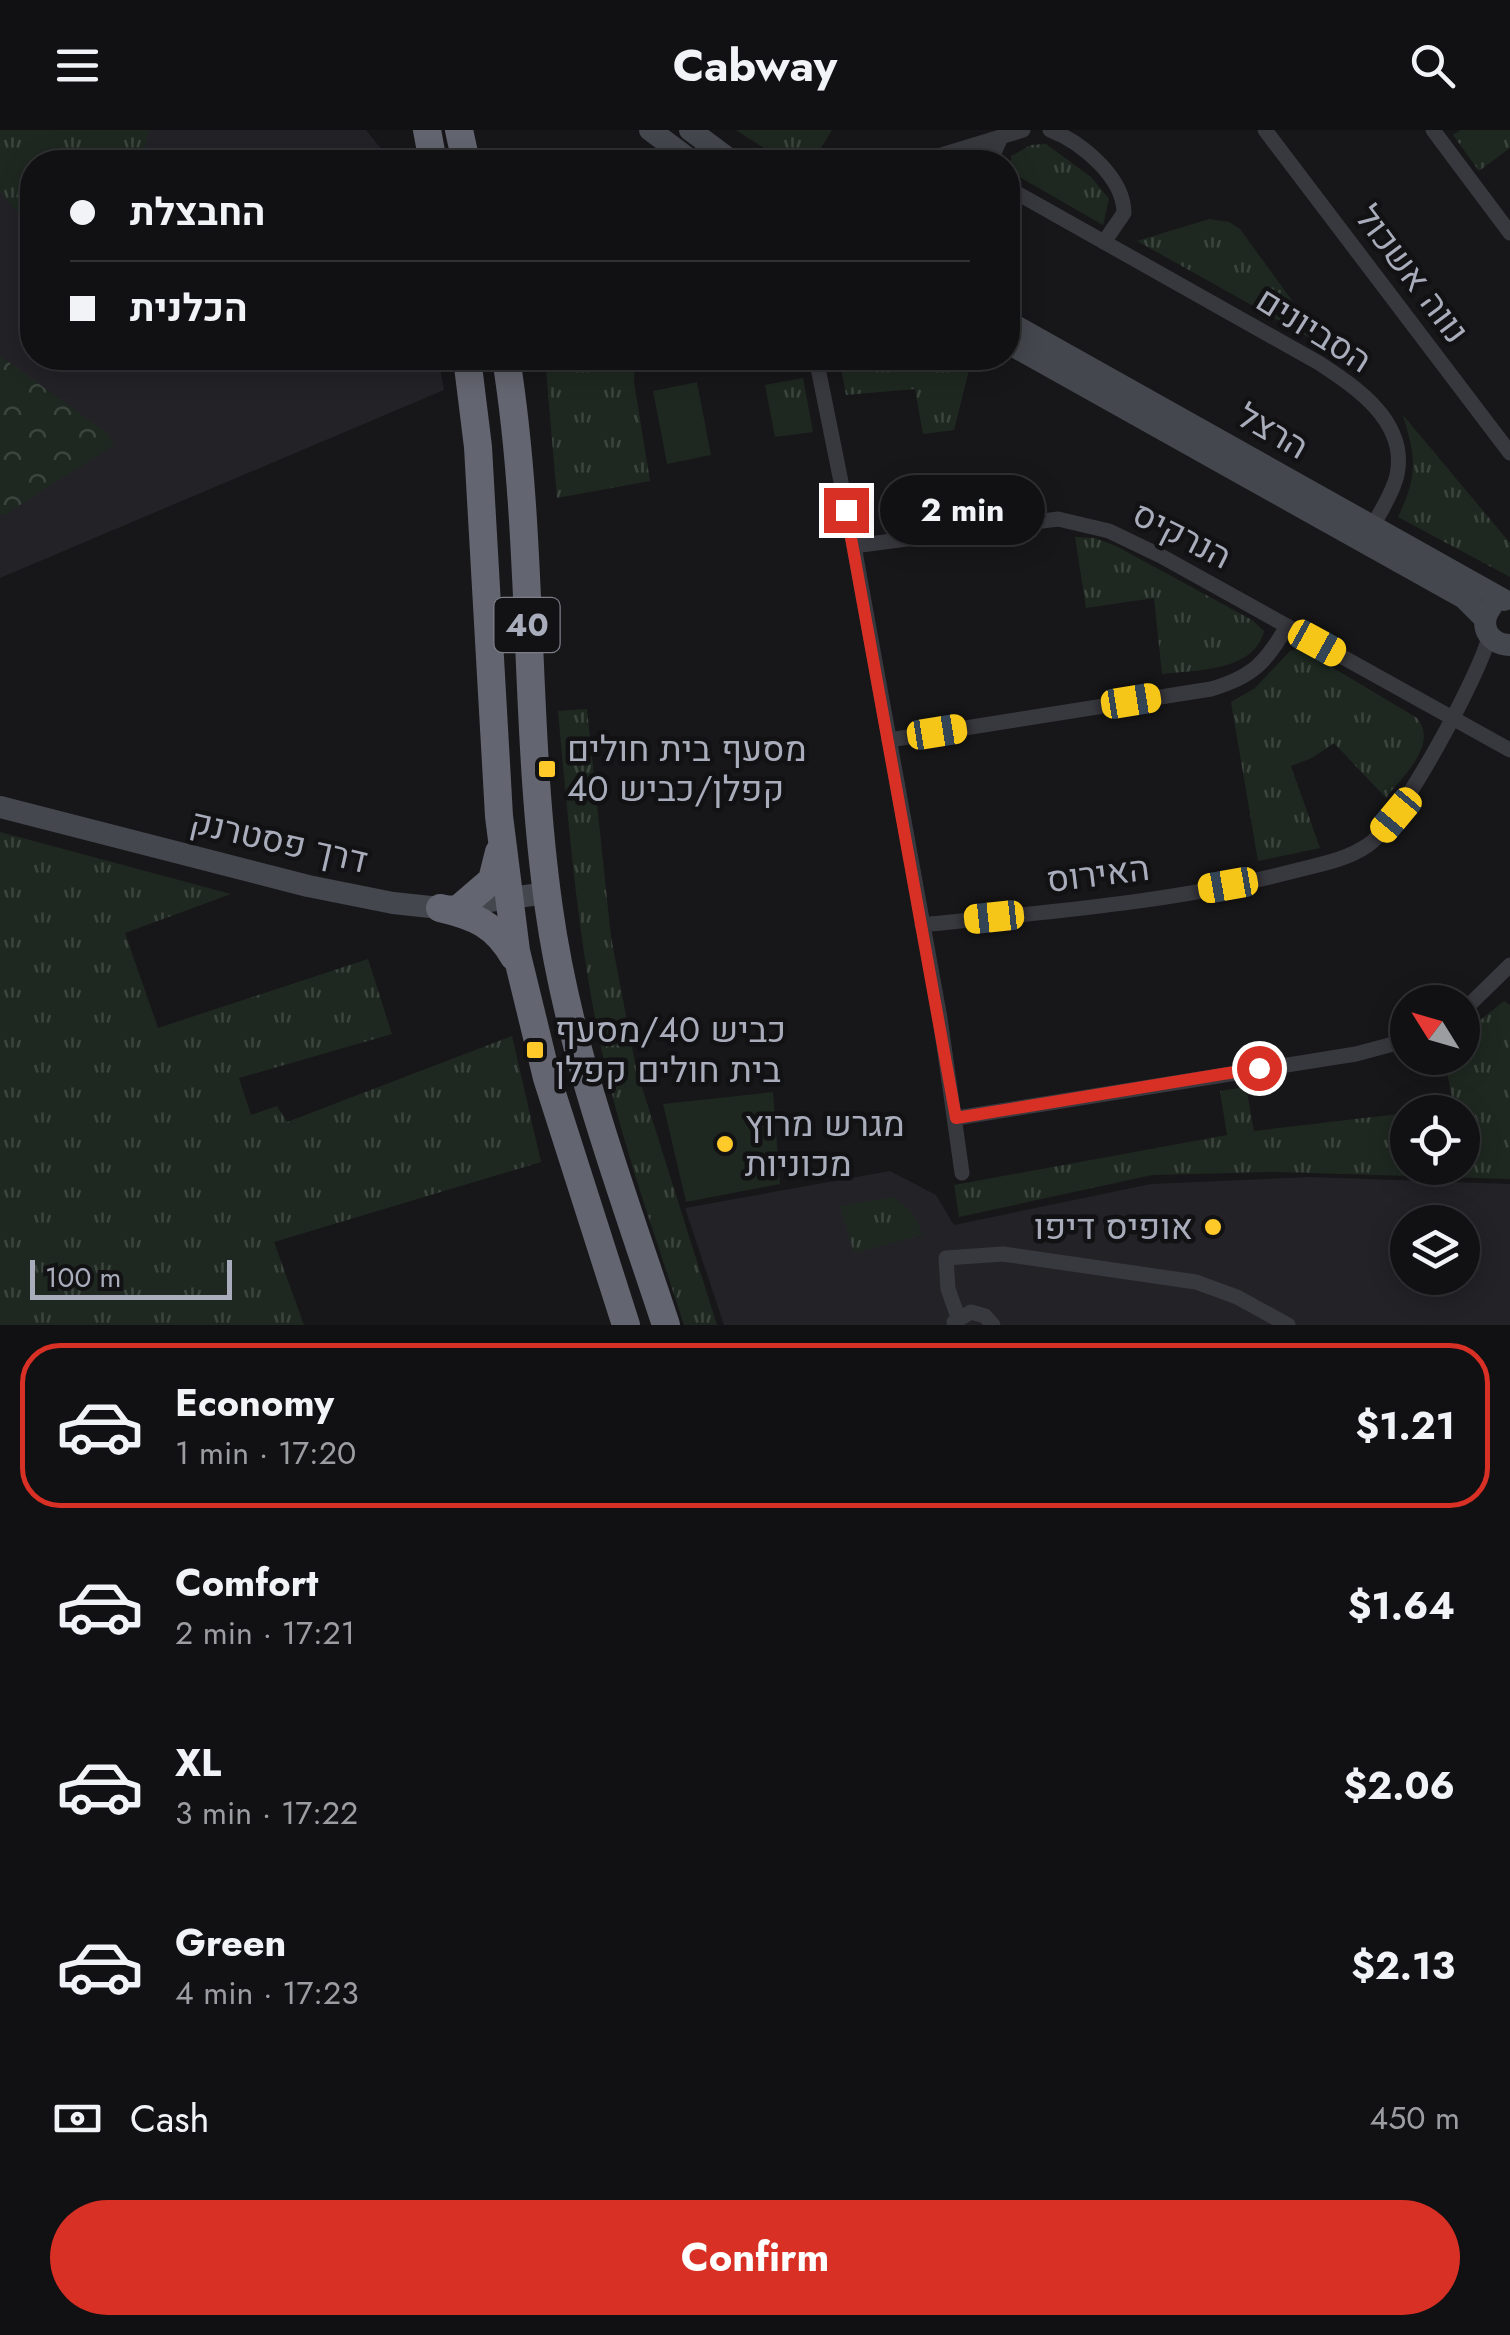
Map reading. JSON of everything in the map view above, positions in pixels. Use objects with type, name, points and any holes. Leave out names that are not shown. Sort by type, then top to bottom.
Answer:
[{"type":"highway","name":"40","points":[[469,370],[478,447],[501,831],[520,968],[547,1078],[624,1322]]},
{"type":"highway","name":"40","points":[[507,370],[516,444],[534,773],[547,892],[566,1004],[593,1104],[666,1325]]},
{"type":"highway","points":[[452,906],[492,880],[498,867],[501,831]]},
{"type":"highway","points":[[452,906],[498,932],[520,968]]},
{"type":"street","points":[[690,130],[716,150]]},
{"type":"street","points":[[956,150],[1023,130]]},
{"type":"street","points":[[1050,130],[1084,150],[1117,186],[1124,214],[1104,242]]},
{"type":"street","name":"נווה אשכול","points":[[1266,130],[1510,453]]},
{"type":"street","points":[[1433,130],[1510,233]]},
{"type":"street","points":[[658,131],[679,150]]},
{"type":"street","points":[[996,150],[1002,137]]},
{"type":"street","name":"הסביונים","points":[[1020,195],[1319,363],[1365,396],[1395,435],[1398,464],[1397,478],[1373,526]]},
{"type":"street","name":"הרצל","points":[[1020,329],[1507,600]]},
{"type":"street","name":"הרצל","points":[[1020,350],[1464,598],[1498,637]]},
{"type":"street","points":[[818,370],[889,740],[956,1118],[962,1173]]},
{"type":"street","name":"הנרקיס","points":[[854,546],[1026,521],[1069,521],[1109,531],[1510,750]]},
{"type":"street","points":[[1498,637],[1491,606],[1507,600]]},
{"type":"street","points":[[889,740],[1211,689],[1248,676],[1274,649],[1287,626]]},
{"type":"street","name":"האירוס","points":[[922,925],[1121,904],[1266,878],[1332,862],[1371,844],[1396,815],[1498,637]]},
{"type":"street","name":"דרך פסטרנק","points":[[0,806],[308,886],[392,903],[452,906],[547,892]]},
{"type":"street","points":[[1480,994],[1510,965]]},
{"type":"street","points":[[956,1118],[1356,1054],[1390,1045]]},
{"type":"street","points":[[993,1325],[979,1313],[955,1321],[946,1258],[1003,1254],[1196,1282],[1237,1297],[1288,1325]]},
{"type":"shaded area","points":[[0,130],[366,130],[382,150],[20,150],[20,370],[440,370],[444,390],[0,578]]},
{"type":"shaded area","points":[[890,1171],[936,1195],[954,1225],[1151,1184],[1310,1177],[1390,1180],[1390,1185],[1510,1184],[1510,1325],[724,1325],[685,1208]]},
{"type":"green space","points":[[0,130],[149,130],[144,150],[20,150],[20,214],[0,192]]},
{"type":"green space","points":[[736,130],[832,130],[820,150],[767,150]]},
{"type":"green space","points":[[1460,130],[1510,130],[1510,148],[1479,171],[1453,135]]},
{"type":"green space","points":[[1046,144],[1091,177],[1109,199],[1103,225],[1020,177],[1020,151]]},
{"type":"green space","points":[[1209,219],[1229,222],[1240,229],[1314,331],[1312,339],[1137,241]]},
{"type":"green space","points":[[0,356],[107,433],[114,445],[4,515],[0,515]]},
{"type":"green space","points":[[546,370],[635,370],[650,481],[557,498]]},
{"type":"green space","points":[[841,370],[969,370],[954,430],[923,434],[915,389],[846,395]]},
{"type":"green space","points":[[803,378],[813,432],[775,437],[765,385]]},
{"type":"green space","points":[[697,382],[711,455],[667,464],[653,391]]},
{"type":"green space","points":[[1403,415],[1510,543],[1510,577],[1398,517],[1413,467]]},
{"type":"green space","points":[[1075,537],[1095,538],[1116,546],[1252,620],[1264,631],[1258,644],[1236,662],[1162,674],[1154,598],[1086,608]]},
{"type":"green space","points":[[1300,648],[1417,718],[1424,739],[1416,760],[1386,798],[1334,743],[1291,766],[1320,848],[1258,861],[1231,702],[1255,688],[1290,651]]},
{"type":"green space","points":[[587,709],[611,937],[636,1068],[717,1325],[684,1325],[631,1161],[604,1061],[581,931],[558,711]]},
{"type":"green space","points":[[0,832],[231,894],[125,933],[158,1028],[368,959],[392,1034],[239,1078],[251,1115],[277,1106],[287,1122],[512,1036],[541,1162],[274,1242],[304,1325],[0,1325]]},
{"type":"green space","points":[[1504,1001],[1510,1005],[1510,1179],[1480,1178],[1480,1095],[1452,1095],[1447,1075],[1480,1075],[1480,1020]]},
{"type":"green space","points":[[1246,1087],[1254,1131],[1390,1115],[1390,1175],[1276,1172],[1152,1175],[959,1217],[954,1185],[1227,1135],[1220,1091]]},
{"type":"green space","name":"מגרש מרוץ מכוניות","points":[[773,1092],[780,1184],[686,1202],[663,1104]]},
{"type":"green space","points":[[892,1197],[912,1213],[922,1235],[854,1253],[840,1206]]},
{"type":"place","name":"מסעף בית חולים קפלן/כביש 40","points":[[547,769]]},
{"type":"place","name":"כביש 40/מסעף בית חולים קפלן","points":[[535,1050]]},
{"type":"place","name":"מגרש מרוץ מכוניות","points":[[725,1144]]},
{"type":"place","name":"אופיס דיפו","points":[[1213,1227]]},
{"type":"route","points":[[846,510],[956,1118],[1259,1068]]}]
